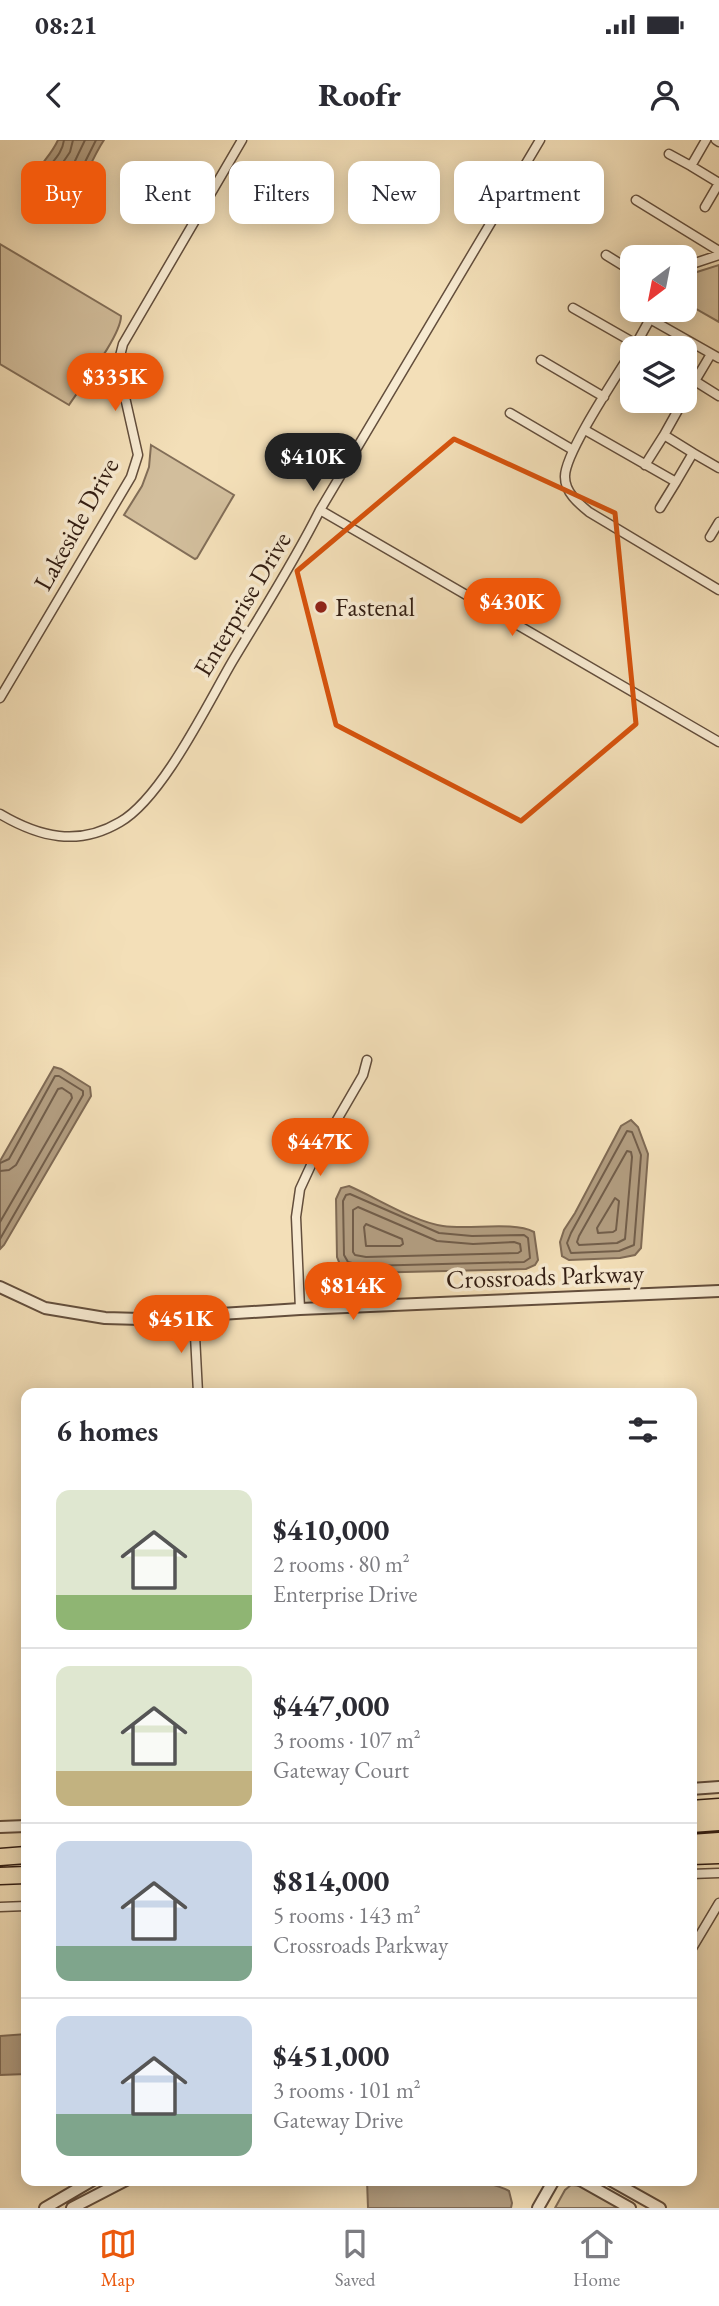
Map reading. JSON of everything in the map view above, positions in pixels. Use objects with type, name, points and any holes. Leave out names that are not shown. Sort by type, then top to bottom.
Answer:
[{"type":"highway","points":[[697,1809],[719,1807]]},
{"type":"highway","points":[[697,1824],[719,1822]]},
{"type":"highway","points":[[697,1843],[719,1841]]},
{"type":"highway","points":[[0,1857],[21,1855]]},
{"type":"highway","points":[[697,1856],[719,1855]]},
{"type":"highway","points":[[0,1876],[21,1875]]},
{"type":"street","name":"Lakeside Drive","points":[[0,698],[131,477],[138,455],[120,375],[119,360],[123,344],[242,140]]},
{"type":"street","name":"Enterprise Drive","points":[[0,814],[46,835],[76,837],[102,831],[122,821],[147,800],[190,735],[540,140]]},
{"type":"street","points":[[691,166],[706,140]]},
{"type":"street","points":[[669,154],[719,183],[705,207]]},
{"type":"street","points":[[636,200],[719,253]]},
{"type":"street","points":[[697,262],[719,253]]},
{"type":"street","points":[[606,255],[620,264]]},
{"type":"street","points":[[573,308],[620,339]]},
{"type":"street","points":[[655,322],[715,356],[697,379]]},
{"type":"street","points":[[541,360],[604,397]]},
{"type":"street","points":[[620,371],[573,450],[565,478],[570,492],[577,502],[719,590]]},
{"type":"street","points":[[697,383],[719,397]]},
{"type":"street","points":[[510,413],[573,450]]},
{"type":"street","points":[[645,465],[676,413]]},
{"type":"street","points":[[586,430],[676,482]]},
{"type":"street","points":[[664,435],[718,468]]},
{"type":"street","points":[[660,508],[693,453]]},
{"type":"street","points":[[320,510],[719,742]]},
{"type":"street","points":[[710,537],[719,522]]},
{"type":"street","points":[[300,1309],[296,1217],[300,1189],[363,1075],[367,1059]]},
{"type":"street","name":"Crossroads Parkway","points":[[0,1287],[46,1308],[105,1318],[141,1319],[300,1309],[719,1291]]},
{"type":"street","points":[[194,1316],[198,1388]]},
{"type":"street","points":[[697,1789],[719,1787]]},
{"type":"street","points":[[0,1827],[21,1826]]},
{"type":"street","points":[[697,1874],[719,1873]]},
{"type":"street","points":[[697,1940],[719,1903]]},
{"type":"street","points":[[0,1907],[21,1906]]},
{"type":"street","points":[[46,2208],[83,2186]]},
{"type":"street","points":[[72,2208],[114,2186]]},
{"type":"street","points":[[538,2208],[551,2186]]},
{"type":"street","points":[[591,2186],[630,2208]]},
{"type":"street","points":[[621,2186],[660,2208]]},
{"type":"highlighted area","points":[[454,439],[615,513],[636,724],[521,821],[336,725],[297,571]]},
{"type":"shaded area","points":[[0,244],[121,316],[108,348],[69,405],[0,364]]},
{"type":"shaded area","points":[[719,265],[719,322],[697,309],[697,272]]},
{"type":"shaded area","points":[[151,445],[234,495],[195,559],[124,515],[142,486],[149,467]]},
{"type":"shaded area","points":[[570,2186],[580,2186],[619,2208],[555,2208]]},
{"type":"water","points":[[58,140],[104,140],[92,161],[45,161]]},
{"type":"water","points":[[54,1067],[90,1087],[91,1096],[0,1249],[0,1161]]},
{"type":"water","points":[[631,1120],[638,1127],[648,1154],[641,1248],[635,1255],[620,1258],[569,1260],[562,1256],[560,1242],[564,1230],[621,1126]]},
{"type":"water","points":[[349,1186],[432,1224],[454,1227],[503,1226],[534,1232],[538,1260],[535,1265],[526,1269],[363,1273],[341,1267],[337,1257],[336,1199],[341,1188]]},
{"type":"water","points":[[21,2034],[21,2074],[0,2075],[0,2036]]},
{"type":"water","points":[[367,2186],[496,2186],[509,2191],[512,2203],[511,2208],[368,2208]]},
{"type":"place","name":"Fastenal","points":[[321,607]]}]
